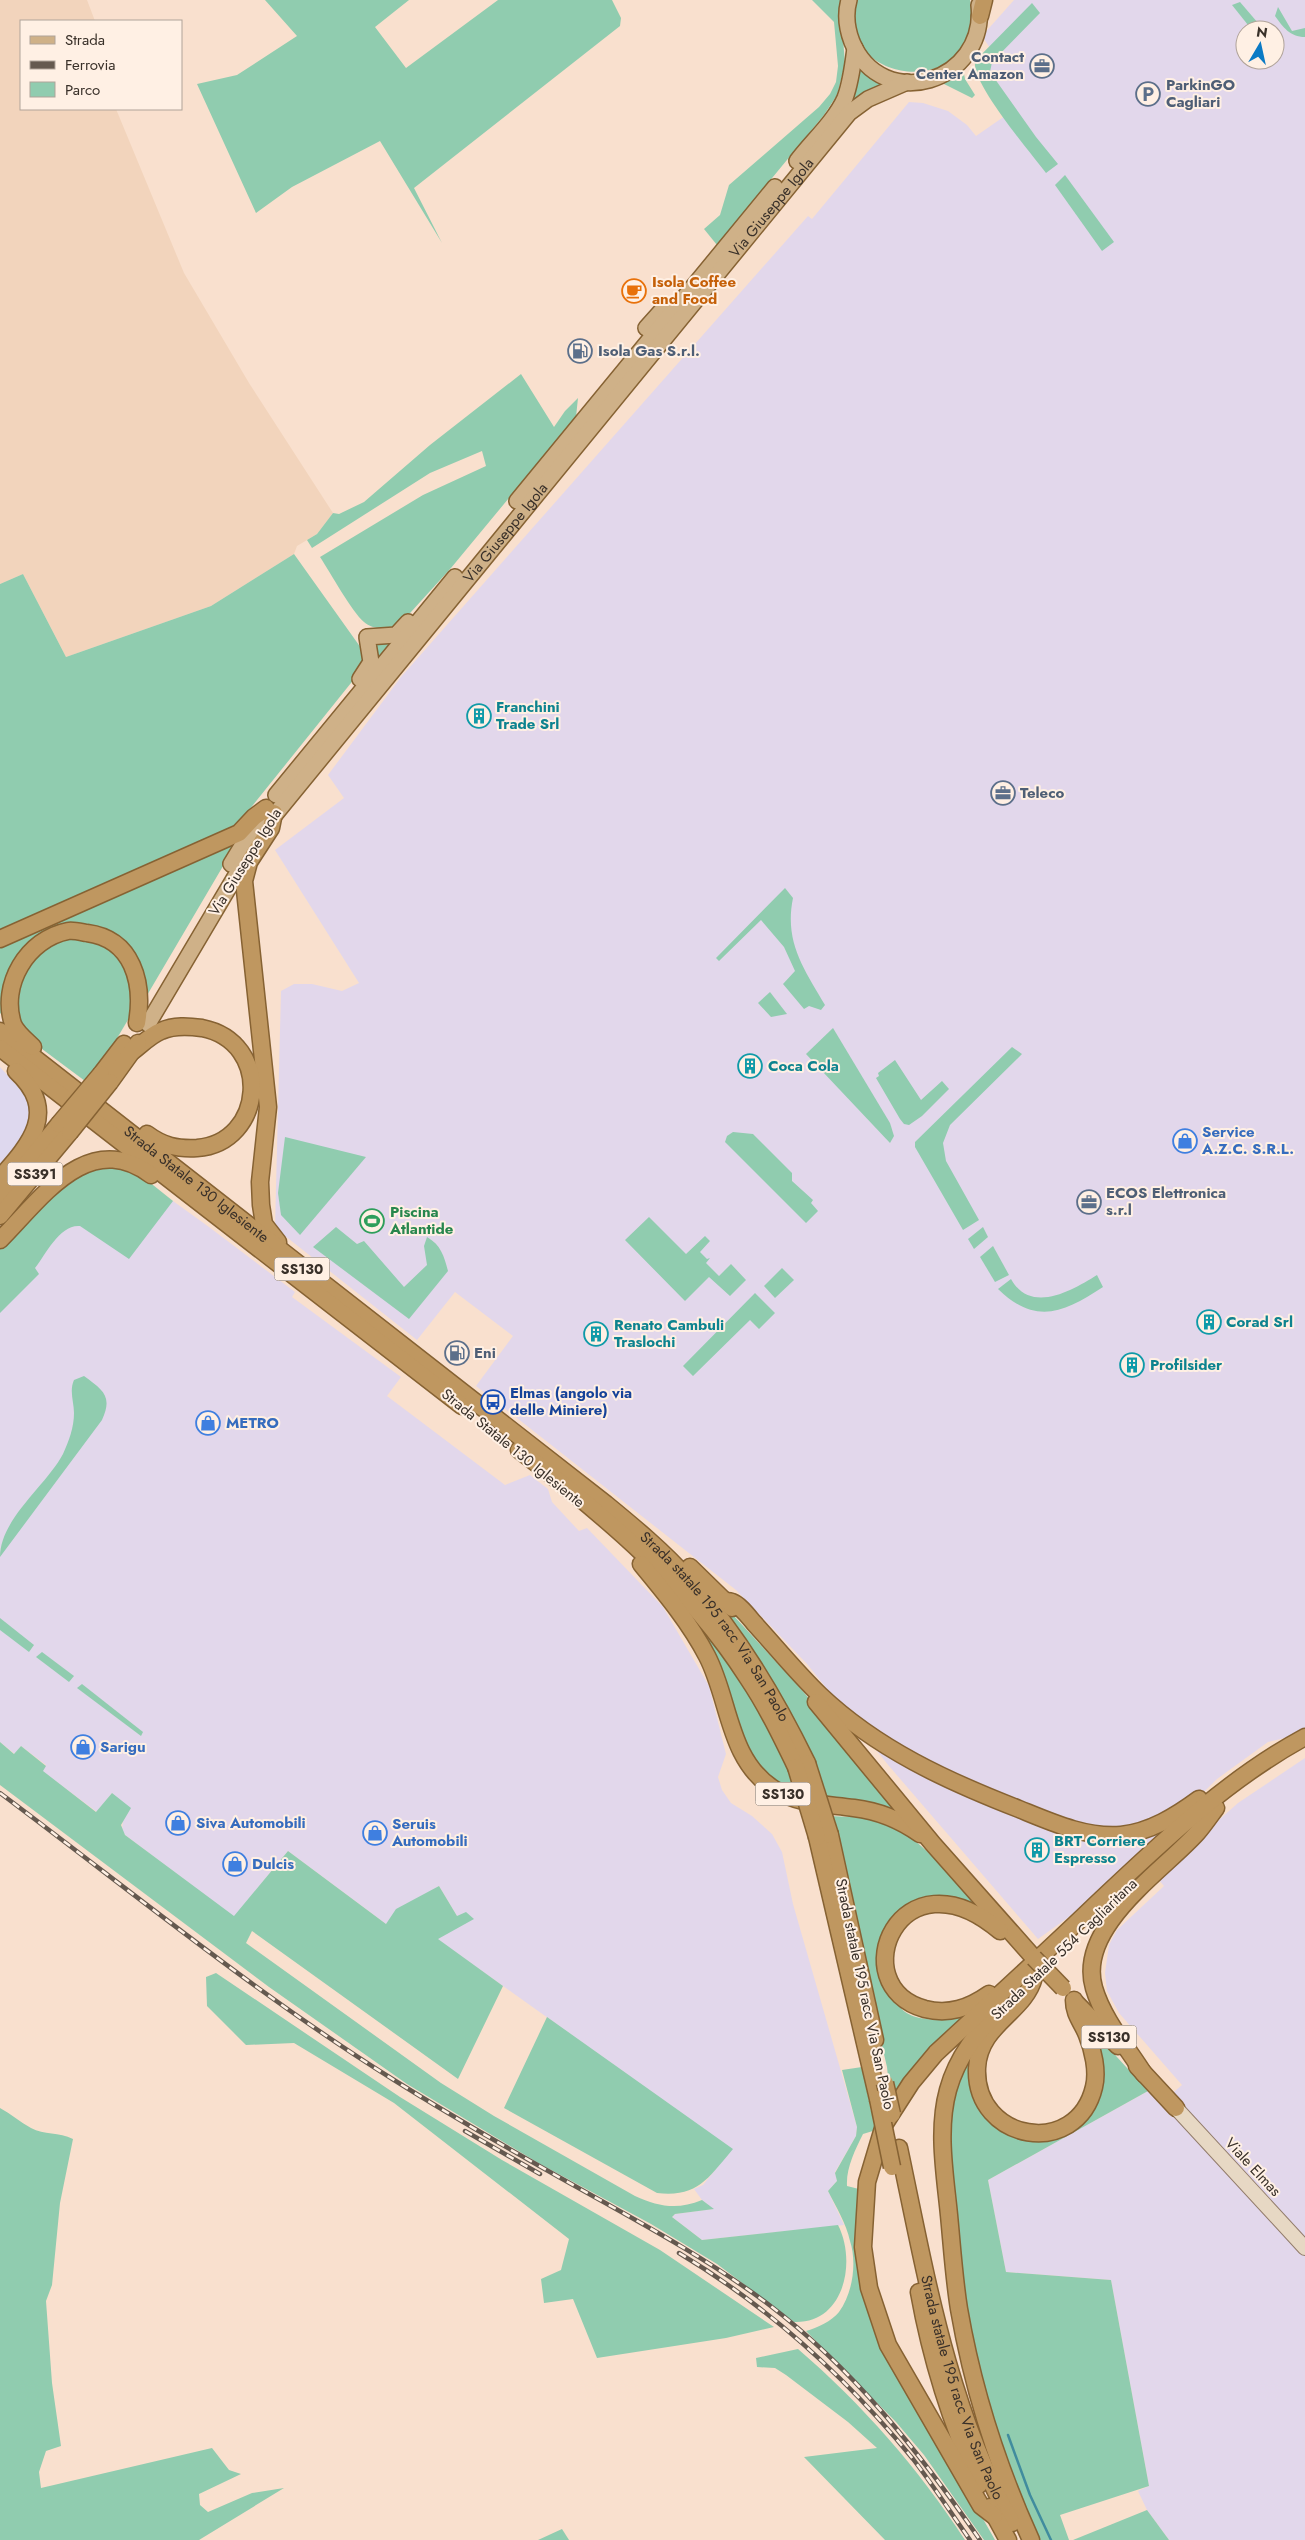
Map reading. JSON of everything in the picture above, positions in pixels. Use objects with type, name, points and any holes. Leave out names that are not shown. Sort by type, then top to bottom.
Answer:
[{"type":"highway","points":[[0,939],[239,833],[254,817],[270,810],[271,828],[250,862],[244,881],[268,1107],[260,1182],[261,1205],[264,1224],[292,1262]]},
{"type":"highway","points":[[55,1074],[14,1025],[9,996],[15,975],[26,955],[47,939],[69,930],[98,934],[123,950],[135,971],[141,1001],[142,1022]]},
{"type":"highway","name":"SS391","points":[[0,1216],[65,1128],[106,1078],[133,1051],[142,1022]]},
{"type":"highway","name":"SS391","points":[[106,1078],[142,1022]]},
{"type":"highway","points":[[110,1116],[123,1116],[166,1146],[183,1149],[202,1148],[224,1139],[241,1125],[251,1100],[252,1077],[244,1054],[222,1035],[209,1030],[188,1026],[160,1031],[133,1051]]},
{"type":"highway","name":"Strada Statale 130 Iglesiente","points":[[0,1031],[110,1116],[603,1510]]},
{"type":"highway","points":[[0,1050],[33,1089],[38,1112],[35,1133],[0,1178]]},
{"type":"highway","name":"Strada Statale 130 Iglesiente","points":[[0,1050],[525,1454],[603,1510]]},
{"type":"highway","name":"SS391","points":[[0,1196],[65,1128]]},
{"type":"highway","points":[[0,1240],[69,1172],[84,1163],[102,1159],[122,1160],[141,1168],[187,1203],[208,1211]]},
{"type":"highway","name":"SS130","points":[[933,1844],[903,1822],[886,1814],[853,1808],[814,1805],[792,1799],[773,1788],[755,1773],[734,1737],[715,1672],[698,1640],[661,1588],[609,1532],[603,1510],[618,1506],[725,1601],[789,1670],[914,1818],[933,1844],[999,1918],[1013,1939],[1034,1958],[1176,2108]]},
{"type":"highway","name":"Strada statale 195 racc Via San Paolo","points":[[603,1510],[676,1586],[721,1640],[802,1765],[824,1836],[885,2083],[941,2342],[962,2412],[989,2479],[1022,2540]]},
{"type":"highway","points":[[725,1601],[733,1602],[745,1613],[820,1695],[896,1752],[962,1787],[1080,1831],[1101,1835],[1121,1835],[1142,1831],[1168,1820],[1246,1763],[1275,1753]]},
{"type":"highway","name":"Strada Statale 554 Cagliaritana","points":[[983,2018],[1015,1982],[1202,1807],[1275,1753],[1305,1737]]},
{"type":"highway","name":"Strada Statale 554 Cagliaritana","points":[[983,2018],[1034,1977],[1216,1808],[1241,1787],[1305,1747]]},
{"type":"highway","points":[[1144,2074],[1100,2004],[1092,1979],[1093,1956],[1101,1937],[1112,1920],[1156,1870],[1197,1833],[1216,1808]]},
{"type":"highway","points":[[914,1818],[924,1821],[966,1865],[998,1903],[999,1918]]},
{"type":"highway","name":"Strada statale 195 racc Via San Paolo","points":[[824,1836],[927,2339],[940,2384],[967,2458],[994,2516],[1008,2540]]},
{"type":"highway","points":[[1013,1939],[970,1910],[949,1904],[932,1903],[913,1911],[898,1922],[887,1938],[884,1958],[888,1976],[897,1992],[914,2006],[933,2011],[952,2012],[972,2006],[1002,1983],[1015,1982]]},
{"type":"highway","points":[[1034,1977],[1031,1990],[991,2030],[982,2046],[977,2067],[979,2088],[986,2106],[998,2121],[1018,2132],[1043,2134],[1062,2128],[1076,2119],[1087,2105],[1094,2086],[1095,2069],[1086,2034],[1074,2013],[1068,1994]]},
{"type":"highway","points":[[983,2018],[936,2053],[911,2083],[884,2125],[866,2182],[863,2247],[869,2288],[888,2345],[981,2506],[994,2516]]},
{"type":"highway","points":[[983,2018],[952,2077],[944,2122],[943,2154],[959,2310],[978,2400],[999,2464],[1031,2540]]},
{"type":"main road","points":[[849,0],[847,20],[855,48],[862,58],[882,75],[907,82],[933,80],[949,72],[962,61],[974,44],[981,5]]},
{"type":"main road","name":"Via Giuseppe Igola","points":[[142,1022],[270,810],[356,697],[839,108],[849,86],[855,48]]},
{"type":"main road","name":"Via Giuseppe Igola","points":[[270,810],[849,113],[868,98],[907,82]]},
{"type":"main road","points":[[646,328],[670,302],[682,299]]},
{"type":"main road","points":[[356,697],[355,687],[371,662],[368,637],[396,635],[422,607],[434,602]]},
{"type":"main road","name":"Viale Elmas","points":[[1176,2108],[1305,2248]]},
{"type":"shaded area","points":[[0,0],[87,0],[95,20],[20,20],[20,110],[116,110],[184,273],[249,383],[333,513],[317,534],[297,546],[294,554],[211,606],[66,657],[23,574],[0,584]]},
{"type":"shaded area","points":[[1014,0],[1305,0],[1305,1729],[1293,1736],[1268,1742],[1217,1779],[1146,1849],[1080,1909],[1038,1939],[889,1766],[807,1664],[736,1590],[476,1386],[513,1336],[455,1292],[417,1340],[275,1228],[281,991],[294,984],[312,984],[342,991],[359,983],[275,850],[344,798],[328,775],[401,677],[808,216],[812,219],[909,102],[923,103],[948,111],[967,125],[976,136],[1015,109],[990,72],[991,62],[996,57],[982,36]]},
{"type":"shaded area","points":[[0,1067],[28,1098],[32,1125],[0,1171]]},
{"type":"shaded area","points":[[81,1187],[173,1201],[295,1292],[292,1297],[401,1377],[387,1396],[505,1485],[530,1475],[548,1489],[552,1502],[579,1531],[587,1528],[663,1607],[709,1686],[726,1754],[718,1777],[722,1790],[731,1803],[752,1816],[772,1834],[782,1852],[793,1904],[857,2127],[856,2136],[835,2172],[837,2181],[828,2191],[844,2225],[702,2240],[672,2217],[675,2214],[713,2209],[702,2200],[694,2189],[703,2185],[732,2149],[437,1939],[457,1916],[439,1886],[386,1924],[288,1851],[234,1917],[125,1835],[122,1830],[123,1820],[112,1793],[97,1812],[42,1771],[46,1765],[21,1746],[15,1754],[0,1742],[0,1270]]},
{"type":"shaded area","points":[[1305,1758],[1305,2540],[1169,2540],[1147,2510],[1138,2491],[1149,2486],[1111,2280],[1006,2272],[988,2180],[1148,2091],[1160,2104],[1182,2085],[1119,2013],[1107,1991],[1105,1973],[1109,1945],[1117,1930],[1164,1886],[1157,1878],[1174,1860],[1238,1803]]},
{"type":"green space","points":[[265,0],[409,0],[375,27],[406,68],[498,0],[612,0],[621,18],[620,26],[414,188],[442,243],[380,141],[292,187],[256,213],[197,84],[237,75],[297,36]]},
{"type":"green space","points":[[812,0],[840,0],[845,64],[837,95],[824,115],[717,245],[704,229],[720,215],[729,185],[819,107],[830,94],[836,82],[838,66],[834,22]]},
{"type":"green space","points":[[856,0],[970,0],[969,33],[956,56],[935,68],[910,72],[886,66],[866,52],[855,30]]},
{"type":"green space","points":[[1240,2],[1255,20],[1244,20],[1232,5]]},
{"type":"green space","points":[[1032,3],[1040,13],[992,62],[990,72],[1036,137],[1058,164],[1046,173],[991,101],[976,71],[975,61]]},
{"type":"green space","points":[[1278,7],[1292,31],[1305,28],[1305,37],[1291,33],[1285,28],[1285,20],[1278,20],[1275,16]]},
{"type":"green space","points":[[863,66],[883,83],[852,101],[850,98],[858,69]]},
{"type":"green space","points":[[963,69],[965,79],[975,95],[972,98],[944,84],[944,80]]},
{"type":"green space","points":[[1065,175],[1114,242],[1102,251],[1055,185]]},
{"type":"green space","points":[[521,374],[554,427],[565,411],[578,398],[576,417],[451,568],[401,623],[392,627],[382,628],[368,625],[353,610],[320,557],[423,495],[486,466],[482,451],[430,473],[312,548],[307,540],[317,534],[333,513],[339,514],[364,502],[430,445]]},
{"type":"green space","points":[[294,554],[366,655],[363,668],[233,830],[0,933],[0,584],[23,574],[66,657],[211,606]]},
{"type":"green space","points":[[393,640],[377,659],[373,644]]},
{"type":"green space","points":[[235,840],[236,844],[146,997],[116,936],[92,928],[82,927],[63,930],[30,943],[8,1020],[0,1013],[0,944]]},
{"type":"green space","points":[[785,888],[793,898],[791,928],[794,942],[803,967],[825,1005],[821,1010],[809,1006],[804,1009],[783,984],[795,971],[784,947],[761,920],[719,961],[716,958]]},
{"type":"green space","points":[[64,937],[110,944],[132,972],[132,1013],[113,1045],[85,1081],[34,1043],[17,1016],[14,989],[27,960]]},
{"type":"green space","points":[[770,992],[787,1014],[771,1017],[758,1003]]},
{"type":"green space","points":[[833,1028],[890,1123],[894,1136],[890,1143],[806,1054]]},
{"type":"green space","points":[[1012,1047],[1022,1054],[950,1125],[943,1143],[946,1161],[979,1220],[963,1230],[915,1147],[915,1142]]},
{"type":"green space","points":[[895,1060],[921,1100],[942,1081],[949,1089],[922,1116],[909,1125],[904,1124],[900,1119],[876,1078],[879,1076],[878,1073]]},
{"type":"green space","points":[[733,1132],[753,1134],[792,1173],[792,1181],[813,1200],[811,1203],[818,1211],[806,1223],[725,1142],[727,1136]]},
{"type":"green space","points":[[285,1137],[366,1157],[300,1235],[281,1215],[278,1193]]},
{"type":"green space","points":[[116,1165],[138,1173],[173,1201],[129,1259],[80,1226],[73,1227],[66,1230],[54,1241],[35,1268],[39,1274],[0,1313],[0,1246],[77,1173]]},
{"type":"green space","points":[[649,1217],[686,1254],[705,1236],[710,1241],[700,1252],[707,1259],[710,1258],[706,1263],[719,1276],[731,1264],[746,1280],[730,1296],[709,1277],[685,1301],[625,1240]]},
{"type":"green space","points":[[336,1227],[357,1244],[364,1241],[404,1287],[427,1265],[424,1246],[427,1237],[441,1251],[448,1271],[409,1319],[313,1247]]},
{"type":"green space","points":[[983,1227],[988,1237],[974,1249],[968,1239]]},
{"type":"green space","points":[[993,1246],[1009,1275],[995,1282],[980,1257]]},
{"type":"green space","points":[[782,1268],[794,1280],[775,1298],[764,1286]]},
{"type":"green space","points":[[1097,1275],[1103,1287],[1076,1303],[1050,1311],[1025,1308],[1012,1301],[998,1289],[1011,1279],[1019,1290],[1030,1296],[1041,1298],[1065,1292]]},
{"type":"green space","points":[[755,1293],[775,1313],[759,1329],[750,1320],[693,1376],[683,1366]]},
{"type":"green space","points":[[84,1376],[104,1394],[106,1405],[102,1420],[0,1557],[7,1529],[63,1454],[73,1423],[72,1392],[74,1380]]},
{"type":"green space","points":[[683,1601],[787,1708],[767,1671],[725,1610],[733,1615],[801,1689],[912,1822],[787,1793],[752,1760]]},
{"type":"green space","points":[[0,1618],[34,1645],[29,1652],[0,1630]]},
{"type":"green space","points":[[42,1652],[74,1676],[69,1682],[36,1657]]},
{"type":"green space","points":[[82,1684],[143,1732],[141,1736],[77,1688]]},
{"type":"green space","points":[[0,1742],[14,1754],[21,1746],[46,1766],[43,1771],[96,1812],[112,1793],[131,1808],[121,1825],[125,1835],[234,1916],[288,1851],[386,1924],[396,1909],[439,1886],[457,1916],[466,1912],[474,1919],[438,1939],[503,1986],[458,2079],[252,1931],[246,1943],[441,2083],[494,2116],[635,2196],[652,2203],[669,2206],[685,2205],[702,2200],[714,2209],[675,2214],[672,2217],[702,2240],[838,2225],[844,2240],[846,2272],[842,2288],[835,2302],[825,2313],[811,2320],[794,2322],[717,2264],[651,2224],[540,2164],[407,2084],[269,1987],[0,1785]]},
{"type":"green space","points":[[828,1816],[858,1817],[875,1820],[905,1834],[932,1856],[979,1906],[978,1909],[956,1900],[885,1932],[894,1995],[901,2009],[918,2018],[928,2019],[949,2018],[967,2014],[876,2130],[863,2134],[850,2166],[847,2186],[859,2189],[856,2226],[858,2246],[894,2362],[995,2540],[984,2540],[924,2455],[896,2422],[806,2331],[824,2324],[839,2312],[848,2296],[852,2277],[853,2258],[848,2234],[828,2191],[837,2181],[835,2173],[856,2136],[857,2127],[842,2070],[862,2067],[871,2111],[888,2077]]},
{"type":"green space","points":[[216,1973],[400,2097],[502,2160],[660,2250],[774,2327],[726,2338],[597,2358],[573,2299],[544,2303],[541,2279],[561,2270],[569,2239],[394,2103],[294,2043],[246,2045],[207,2006],[206,1977]]},
{"type":"green space","points":[[547,2017],[733,2149],[709,2177],[693,2189],[671,2194],[657,2193],[504,2108]]},
{"type":"green space","points":[[1093,2034],[1096,2034],[1148,2091],[988,2180],[1006,2272],[1111,2280],[1149,2486],[1060,2515],[1069,2540],[1035,2540],[1006,2472],[967,2324],[950,2140],[954,2098],[962,2071],[971,2056],[972,2089],[1020,2135],[1090,2109]]},
{"type":"green space","points":[[0,2108],[36,2130],[73,2139],[60,2203],[52,2285],[46,2301],[52,2383],[61,2446],[46,2451],[39,2472],[41,2488],[212,2448],[229,2470],[241,2474],[199,2494],[200,2505],[208,2512],[252,2493],[284,2488],[199,2540],[0,2540]]},
{"type":"green space","points":[[798,2349],[845,2392],[888,2438],[928,2488],[965,2540],[885,2540],[804,2457],[877,2448],[848,2422],[786,2375],[775,2368],[757,2367],[756,2358]]},
{"type":"green space","points":[[1147,2510],[1169,2540],[1073,2540]]},
{"type":"green space","points":[[562,2529],[569,2540],[538,2540]]},
{"type":"waterway","points":[[1008,2435],[1030,2495],[1051,2540]]},
{"type":"railway","points":[[0,1793],[194,1941],[292,2013],[343,2047],[471,2127],[689,2251],[768,2304],[829,2356],[884,2414],[934,2476],[980,2540]]},
{"type":"railway","points":[[465,2131],[540,2174]]},
{"type":"railway","points":[[679,2253],[744,2297],[834,2372],[888,2429],[913,2459],[970,2540]]},
{"type":"place","name":"Contact Center Amazon","points":[[1042,66]]},
{"type":"place","name":"ParkinGO Cagliari","points":[[1148,94]]},
{"type":"place","name":"Isola Coffee and Food","points":[[634,291]]},
{"type":"place","name":"Isola Gas S.r.l.","points":[[580,351]]},
{"type":"place","name":"Franchini Trade Srl","points":[[479,716]]},
{"type":"place","name":"Teleco","points":[[1003,793]]},
{"type":"place","name":"Coca Cola","points":[[750,1066]]},
{"type":"place","name":"Service A.Z.C. S.R.L.","points":[[1185,1141]]},
{"type":"place","name":"ECOS Elettronica s.r.l","points":[[1089,1202]]},
{"type":"place","name":"Piscina Atlantide","points":[[372,1221]]},
{"type":"place","name":"Corad Srl","points":[[1209,1322]]},
{"type":"place","name":"Renato Cambuli Traslochi","points":[[596,1334]]},
{"type":"place","name":"Eni","points":[[457,1353]]},
{"type":"place","name":"Profilsider","points":[[1132,1365]]},
{"type":"place","name":"Elmas (angolo via delle Miniere)","points":[[493,1402]]},
{"type":"place","name":"METRO","points":[[208,1423]]},
{"type":"place","name":"Sarigu","points":[[83,1747]]},
{"type":"place","name":"Siva Automobili","points":[[178,1823]]},
{"type":"place","name":"Seruis Automobili","points":[[375,1833]]},
{"type":"place","name":"BRT Corriere Espresso","points":[[1037,1850]]},
{"type":"place","name":"Dulcis","points":[[235,1864]]}]
